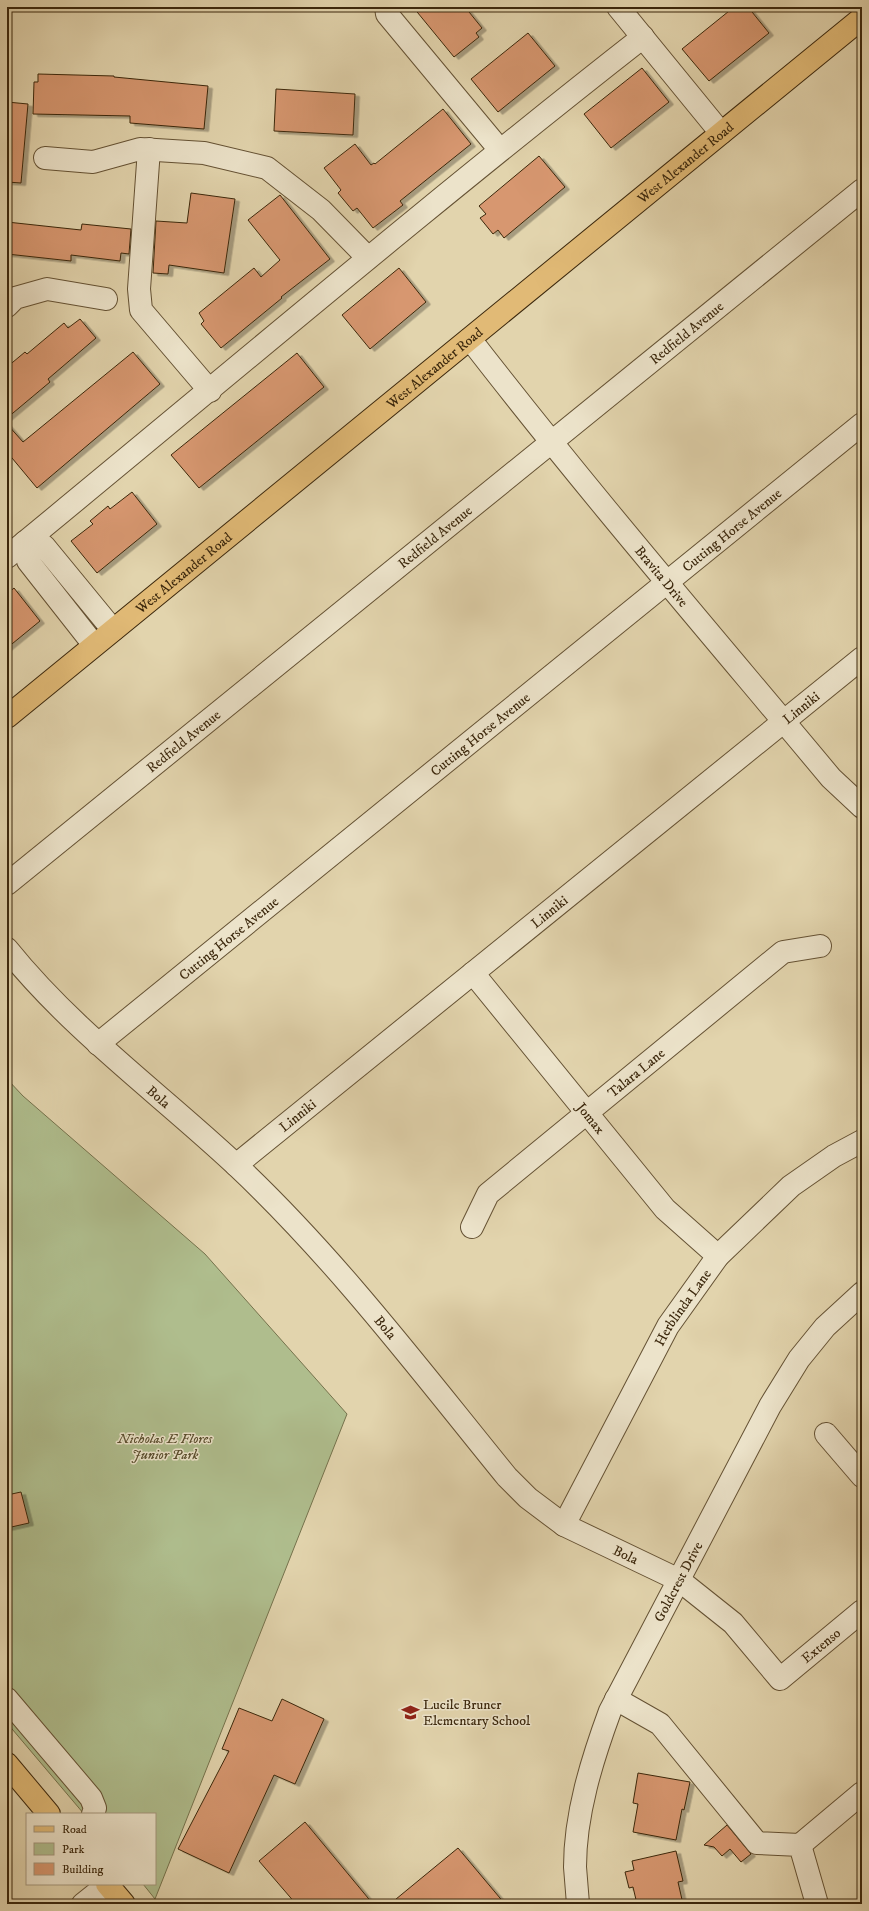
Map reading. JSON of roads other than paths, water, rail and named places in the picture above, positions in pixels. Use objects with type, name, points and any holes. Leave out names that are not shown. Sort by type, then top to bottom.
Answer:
[{"type":"main road","name":"West Alexander Road","points":[[7,717],[862,18]]},
{"type":"main road","points":[[7,1764],[48,1813]]},
{"type":"main road","points":[[109,1885],[124,1904]]},
{"type":"street","points":[[386,7],[387,14],[500,150]]},
{"type":"street","points":[[618,7],[721,133]]},
{"type":"street","points":[[7,557],[210,391],[368,258],[500,150],[643,37]]},
{"type":"street","points":[[45,158],[93,162],[140,148],[204,153],[267,168],[321,210],[368,258]]},
{"type":"street","points":[[149,149],[139,289],[141,310],[210,391]]},
{"type":"street","name":"Redfield Avenue","points":[[7,884],[862,190]]},
{"type":"street","points":[[7,306],[15,298],[47,289],[106,299]]},
{"type":"street","name":"Bravita Drive","points":[[470,339],[551,443],[667,583],[831,778],[862,807]]},
{"type":"street","name":"Cutting Horse Avenue","points":[[98,1044],[862,424]]},
{"type":"street","points":[[25,542],[44,546],[113,630]]},
{"type":"street","points":[[25,542],[28,561],[94,645]]},
{"type":"street","points":[[55,596],[73,581]]},
{"type":"street","name":"Linniki","points":[[236,1165],[862,658]]},
{"type":"street","name":"Talara Lane","points":[[472,1227],[488,1194],[783,952],[820,946]]},
{"type":"street","name":"Bola","points":[[7,949],[32,980],[98,1044],[236,1165],[314,1244],[360,1297],[507,1477],[528,1498],[564,1525],[679,1580],[732,1623],[780,1679]]},
{"type":"street","name":"Jomax","points":[[473,973],[665,1209],[718,1256]]},
{"type":"street","name":"Herblinda Lane","points":[[564,1525],[668,1326],[718,1256],[790,1186],[834,1156],[862,1141]]},
{"type":"street","name":"Goldcrest Drive","points":[[578,1904],[575,1866],[579,1819],[593,1756],[616,1699],[770,1406],[799,1359],[825,1327],[862,1294]]},
{"type":"street","points":[[826,1434],[862,1476]]},
{"type":"street","name":"Extenso","points":[[780,1679],[862,1611]]},
{"type":"street","points":[[7,1699],[91,1798],[95,1808],[93,1813]]},
{"type":"street","points":[[616,1699],[660,1724],[757,1843],[800,1845],[862,1793]]},
{"type":"street","points":[[800,1845],[817,1904]]},
{"type":"street","points":[[83,1904],[107,1885]]},
{"type":"place","name":"Lucile Bruner Elementary School","points":[[410,1712]]},
{"type":"park label","name":"Nicholas E Flores Junior Park","points":[[165,1446]]}]
